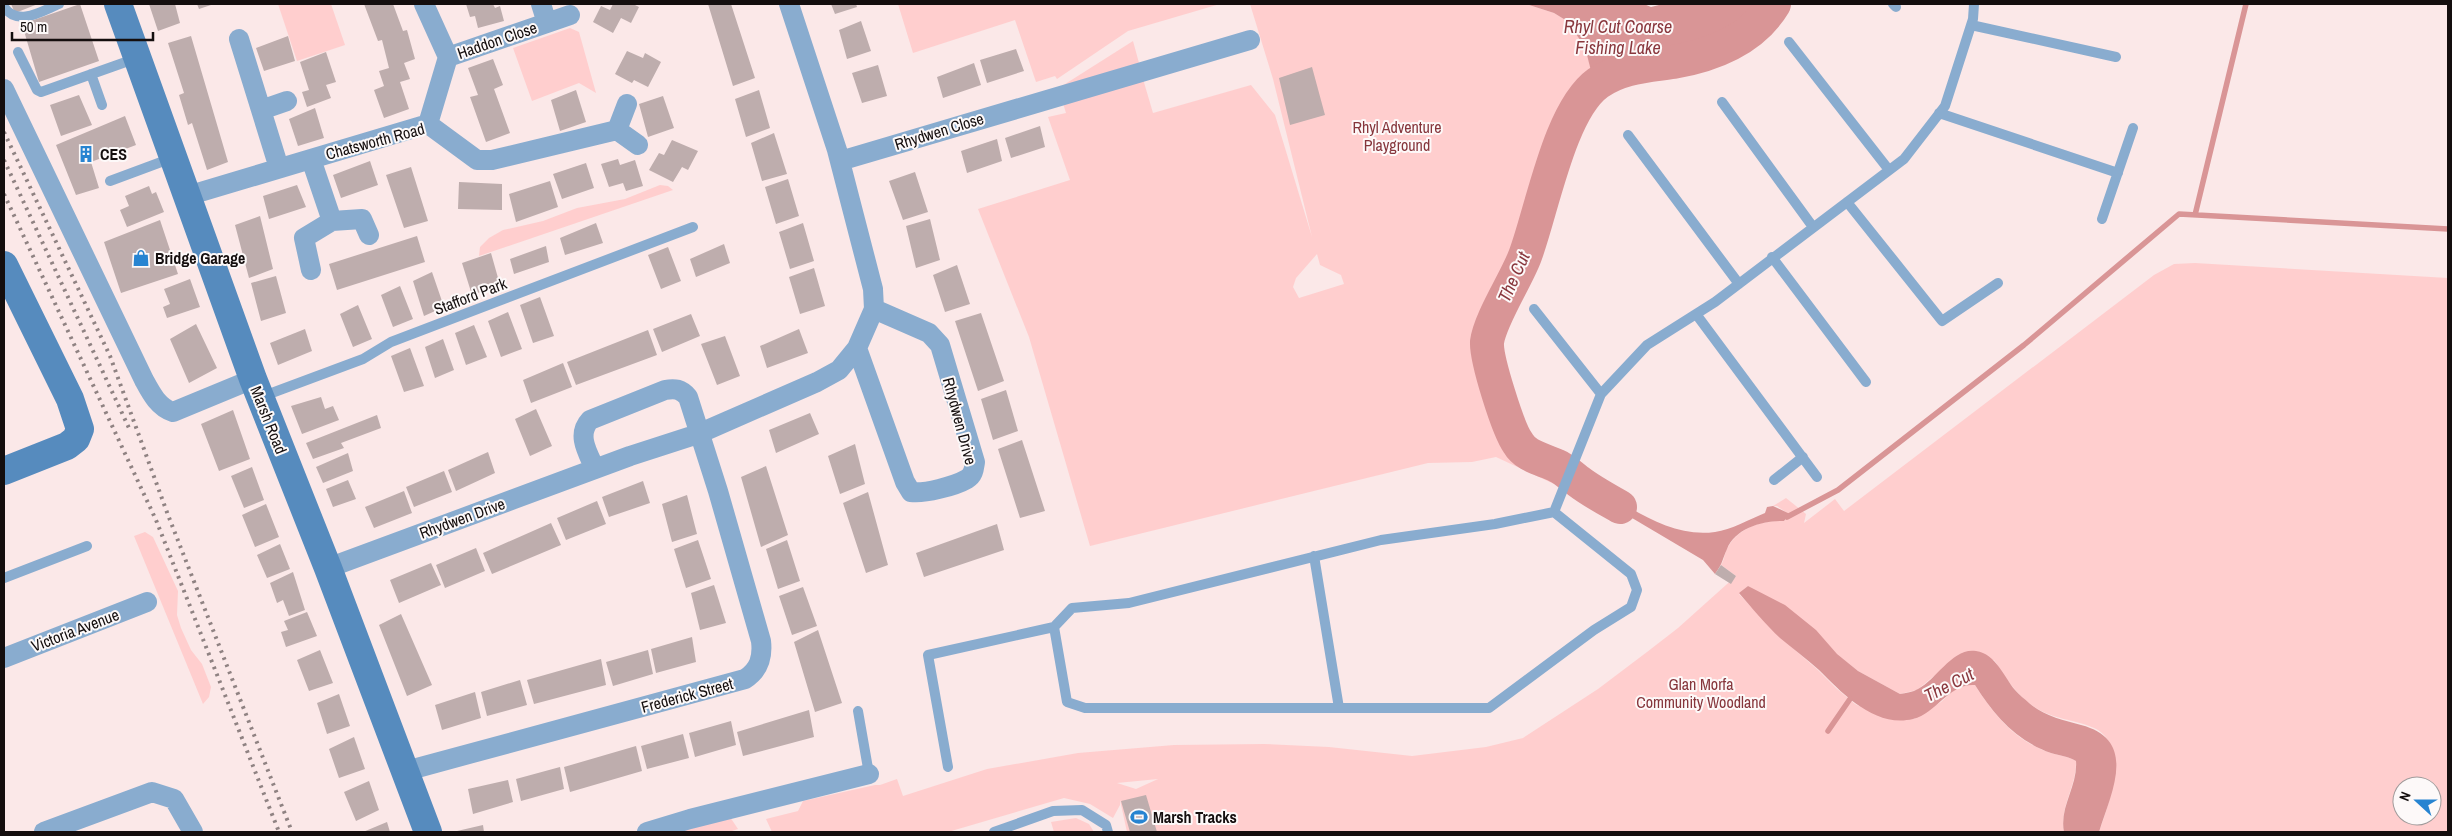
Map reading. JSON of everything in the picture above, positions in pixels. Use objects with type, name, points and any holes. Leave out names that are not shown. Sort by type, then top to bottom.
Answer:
[{"type":"street","name":"Marsh Road","points":[[118,4],[256,388],[328,568],[428,832]]},
{"type":"street","points":[[424,4],[448,56],[428,124]]},
{"type":"street","name":"Haddon Close","points":[[541,4],[547,24]]},
{"type":"street","name":"Rhydwen Drive","points":[[328,568],[595,469],[698,434],[817,382],[839,370],[857,348],[874,309],[873,289],[840,161],[789,4]]},
{"type":"street","name":"Haddon Close","points":[[448,56],[570,15]]},
{"type":"street","points":[[239,39],[279,168]]},
{"type":"street","name":"Rhydwen Close","points":[[840,161],[1038,101],[1250,40]]},
{"type":"street","points":[[4,89],[144,380],[155,399],[165,409],[173,412],[256,388]]},
{"type":"street","points":[[261,110],[287,101]]},
{"type":"street","points":[[627,104],[617,130],[638,145]]},
{"type":"street","name":"Chatsworth Road","points":[[187,196],[428,124],[477,160],[505,157],[617,130]]},
{"type":"street","points":[[311,159],[332,221]]},
{"type":"street","points":[[311,270],[304,238],[332,221],[359,218],[365,221],[369,235]]},
{"type":"street","points":[[4,265],[70,399],[80,429],[76,439],[67,446],[4,471]]},
{"type":"street","name":"Rhydwen Drive","points":[[857,348],[904,482],[911,492],[922,494],[968,478],[974,471],[975,462],[940,345],[929,334],[874,309]]},
{"type":"street","points":[[595,469],[582,438],[583,431],[590,420],[666,390],[678,389],[688,397],[698,434]]},
{"type":"street","name":"Frederick Street","points":[[406,771],[744,679],[756,670],[762,653],[761,641],[718,492],[698,434]]},
{"type":"street","name":"Victoria Avenue","points":[[4,658],[147,602]]},
{"type":"street","points":[[647,832],[869,774]]},
{"type":"street","points":[[44,832],[152,792],[174,799],[193,832]]},
{"type":"lane","points":[[4,7],[9,14],[22,18],[59,4]]},
{"type":"lane","points":[[1554,512],[1601,394],[1647,345],[1696,314],[1738,284],[1904,159],[1945,106],[1971,24],[1974,4]]},
{"type":"lane","points":[[1971,24],[2116,57]]},
{"type":"lane","points":[[1789,42],[1890,170]]},
{"type":"lane","points":[[18,52],[37,90],[41,92],[137,57]]},
{"type":"lane","points":[[91,74],[102,105]]},
{"type":"lane","points":[[1722,102],[1813,227]]},
{"type":"lane","points":[[1939,113],[2118,173]]},
{"type":"lane","points":[[2102,219],[2133,128]]},
{"type":"lane","points":[[1628,135],[1738,284]]},
{"type":"lane","points":[[110,181],[173,158]]},
{"type":"lane","points":[[1847,202],[1942,321],[1998,283]]},
{"type":"lane","name":"Stafford Park","points":[[256,388],[363,359],[391,342],[692,227]]},
{"type":"lane","points":[[1772,257],[1866,382]]},
{"type":"lane","points":[[1534,309],[1601,394]]},
{"type":"lane","points":[[1696,314],[1818,477]]},
{"type":"lane","points":[[1774,480],[1803,457]]},
{"type":"lane","points":[[948,767],[928,655],[1054,627],[1072,608],[1129,603],[1381,540],[1495,524],[1554,512]]},
{"type":"lane","points":[[1054,627],[1067,702],[1085,708],[1489,708],[1594,630],[1631,607],[1637,590],[1631,574],[1554,512]]},
{"type":"lane","points":[[4,578],[87,546]]},
{"type":"lane","points":[[1314,556],[1339,708]]},
{"type":"lane","points":[[858,711],[869,774]]},
{"type":"lane","points":[[994,832],[1053,811],[1082,810],[1106,825],[1108,832]]},
{"type":"green space","points":[[278,4],[331,4],[345,45],[297,61]]},
{"type":"green space","points":[[898,4],[1220,4],[1128,31],[1057,79],[1055,76],[1036,82],[1015,20],[913,53]]},
{"type":"green space","name":"Rhyl Adventure Playground","points":[[1250,4],[1526,4],[1554,13],[1567,21],[1586,47],[1591,71],[1587,86],[1574,102],[1552,144],[1518,249],[1484,325],[1480,350],[1507,438],[1525,458],[1559,474],[1554,484],[1496,457],[1472,462],[1428,463],[1090,546],[1029,337],[978,209],[1070,180],[1048,117],[1066,113],[1062,100],[1143,79],[1153,113],[1251,85],[1275,115],[1312,237],[1273,79]],"holes":[[[1317,254],[1320,265],[1341,275],[1344,284],[1299,298],[1293,287],[1296,278]]]},
{"type":"green space","points":[[570,28],[579,32],[596,93],[579,83],[532,101],[513,48]]},
{"type":"green space","points":[[1133,41],[1139,63],[1062,86]]},
{"type":"green space","points":[[660,185],[668,186],[673,190],[479,256],[480,247],[489,238],[503,230],[543,221],[577,208],[625,199]]},
{"type":"green space","name":"Glan Morfa Community Woodland","points":[[2195,263],[2448,278],[2448,832],[2099,832],[2108,806],[2114,776],[2114,761],[2111,747],[2105,736],[2094,728],[2048,714],[2027,702],[2016,691],[1994,660],[1934,676],[1917,690],[1900,694],[1858,671],[1748,586],[1739,594],[1780,637],[1855,704],[1882,717],[1914,719],[1941,702],[1955,689],[1975,685],[1998,717],[2017,735],[2038,748],[2076,761],[2074,779],[2064,814],[2064,832],[1127,832],[1120,800],[1120,805],[1113,818],[1090,804],[1064,798],[948,832],[772,832],[766,819],[798,811],[803,801],[880,785],[897,779],[903,796],[987,769],[1078,753],[1174,745],[1264,744],[1329,747],[1412,756],[1486,747],[1523,738],[1598,689],[1647,652],[1678,628],[1736,576],[1721,565],[1727,549],[1738,534],[1752,526],[1784,521],[1790,515],[1777,506],[1773,506],[1786,498],[1806,514],[1804,523],[1835,499],[1844,511],[2154,275],[2174,264]],"holes":[[[1158,779],[1136,789],[1117,783]]]},
{"type":"green space","points":[[145,532],[153,537],[178,591],[177,615],[181,628],[191,650],[202,664],[211,687],[209,697],[203,704],[134,536]]},
{"type":"green space","points":[[730,817],[738,829],[729,832],[676,832]]},
{"type":"green space","points":[[1076,818],[1089,824],[1094,832],[1054,832],[1051,822]]},
{"type":"water","name":"Rhyl Cut Coarse Fishing Lake","points":[[1526,4],[1644,4],[1651,7],[1663,4],[1774,4],[1755,27],[1730,44],[1716,51],[1686,60],[1621,70],[1611,74],[1595,85],[1583,101],[1591,71],[1585,47],[1567,21],[1554,13]]},
{"type":"water","points":[[1582,478],[1645,516],[1679,530],[1697,533],[1721,531],[1765,513],[1767,507],[1773,506],[1790,514],[1784,521],[1759,524],[1736,536],[1727,549],[1715,574],[1703,560],[1578,486]]},
{"type":"water","points":[[1748,586],[1785,605],[1816,630],[1837,654],[1858,671],[1900,694],[1918,689],[1960,654],[1976,651],[1983,653],[1994,661],[2017,692],[2041,711],[2099,732],[2110,743],[2115,755],[2116,770],[2114,785],[2099,832],[2064,832],[2064,814],[2074,779],[2076,761],[2038,748],[2027,742],[1998,717],[1975,685],[1966,686],[1950,693],[1929,711],[1913,719],[1886,719],[1873,714],[1838,689],[1770,628],[1739,593]]},
{"type":"building","points":[[11,4],[38,4],[15,13]]},
{"type":"building","points":[[80,4],[99,61],[39,82],[22,24]]},
{"type":"building","points":[[149,4],[175,4],[180,23],[158,31]]},
{"type":"building","points":[[197,4],[214,4],[199,9]]},
{"type":"building","points":[[364,4],[393,4],[403,31],[407,30],[415,59],[404,63],[410,79],[400,82],[409,109],[384,118],[374,90],[384,86],[379,71],[389,68],[382,40],[378,41]]},
{"type":"building","points":[[466,4],[493,4],[495,8],[500,6],[504,21],[478,28],[475,16],[470,17]]},
{"type":"building","points":[[613,4],[633,4],[639,7],[631,23],[621,18],[613,33],[593,22],[601,6],[610,10]]},
{"type":"building","points":[[708,4],[731,4],[755,78],[733,86]]},
{"type":"building","points":[[831,4],[856,4],[857,7],[835,14]]},
{"type":"building","points":[[861,21],[871,51],[847,59],[839,30]]},
{"type":"building","points":[[191,36],[228,162],[207,170],[192,123],[188,125],[179,95],[184,93],[168,43]]},
{"type":"building","points":[[288,36],[295,61],[264,71],[256,48]]},
{"type":"building","points":[[1016,49],[1024,71],[987,83],[980,60]]},
{"type":"building","points":[[627,51],[643,58],[645,53],[661,62],[648,87],[634,80],[632,83],[615,74]]},
{"type":"building","points":[[326,52],[336,82],[326,85],[331,98],[307,107],[302,92],[309,90],[300,62]]},
{"type":"building","points":[[493,59],[503,85],[494,89],[510,133],[486,142],[470,97],[478,95],[468,68]]},
{"type":"building","points":[[974,63],[981,85],[943,98],[937,77]]},
{"type":"building","points":[[878,65],[887,96],[862,103],[852,73]]},
{"type":"building","points":[[1312,67],[1325,115],[1290,125],[1279,78]]},
{"type":"building","points":[[576,90],[586,122],[560,131],[551,100]]},
{"type":"building","points":[[759,90],[770,128],[746,137],[735,99]]},
{"type":"building","points":[[79,95],[92,125],[61,136],[50,105]]},
{"type":"building","points":[[663,96],[674,128],[648,137],[639,104]]},
{"type":"building","points":[[315,108],[324,138],[298,146],[289,119]]},
{"type":"building","name":"CES","points":[[125,116],[136,145],[91,162],[99,188],[76,195],[56,145]]},
{"type":"building","points":[[1040,126],[1045,147],[1011,158],[1005,138]]},
{"type":"building","points":[[774,133],[787,174],[762,181],[751,143]]},
{"type":"building","points":[[997,139],[1002,161],[967,173],[961,151]]},
{"type":"building","points":[[672,140],[698,151],[688,170],[682,167],[673,182],[649,170],[659,153],[664,155]]},
{"type":"building","points":[[618,159],[620,165],[635,160],[643,186],[626,191],[623,183],[609,187],[601,164]]},
{"type":"building","points":[[370,161],[378,185],[341,198],[333,175]]},
{"type":"building","points":[[586,163],[594,188],[562,199],[553,174]]},
{"type":"building","points":[[411,167],[428,221],[404,228],[386,175]]},
{"type":"building","points":[[915,172],[928,212],[903,220],[889,181]]},
{"type":"building","points":[[788,179],[799,216],[776,224],[765,187]]},
{"type":"building","points":[[550,181],[558,207],[516,222],[509,194]]},
{"type":"building","points":[[459,182],[502,184],[502,210],[458,209]]},
{"type":"building","points":[[297,185],[306,207],[269,219],[263,196]]},
{"type":"building","points":[[149,186],[152,194],[156,192],[164,212],[127,227],[120,210],[129,206],[125,196]]},
{"type":"building","points":[[260,216],[273,269],[249,278],[235,225]]},
{"type":"building","points":[[930,219],[940,260],[916,268],[906,226]]},
{"type":"building","name":"Bridge Garage","points":[[160,220],[178,274],[121,293],[104,242]]},
{"type":"building","points":[[596,223],[603,243],[565,255],[560,238]]},
{"type":"building","points":[[803,223],[814,261],[790,269],[779,232]]},
{"type":"building","points":[[417,236],[425,262],[337,290],[329,264]]},
{"type":"building","points":[[724,244],[730,263],[696,277],[690,259]]},
{"type":"building","points":[[546,246],[549,262],[514,274],[510,259]]},
{"type":"building","points":[[668,247],[681,281],[661,289],[648,255]]},
{"type":"building","points":[[491,253],[500,285],[472,295],[462,263]]},
{"type":"building","points":[[957,265],[970,304],[945,312],[933,275]]},
{"type":"building","points":[[814,268],[825,306],[800,314],[789,277]]},
{"type":"building","points":[[432,272],[444,307],[424,316],[413,281]]},
{"type":"building","points":[[276,276],[286,313],[261,321],[251,283]]},
{"type":"building","points":[[190,279],[200,307],[167,318],[163,307],[170,304],[164,289]]},
{"type":"building","points":[[400,286],[413,319],[393,327],[381,295]]},
{"type":"building","points":[[540,297],[554,336],[533,343],[520,305]]},
{"type":"building","points":[[358,305],[372,339],[353,347],[340,314]]},
{"type":"building","points":[[508,312],[522,349],[501,357],[488,321]]},
{"type":"building","points":[[981,313],[1004,381],[978,391],[955,321]]},
{"type":"building","points":[[691,314],[700,336],[662,352],[653,329]]},
{"type":"building","points":[[196,324],[217,368],[189,383],[170,339]]},
{"type":"building","points":[[474,325],[487,357],[466,365],[455,333]]},
{"type":"building","points":[[305,329],[312,351],[278,365],[270,343]]},
{"type":"building","points":[[799,329],[808,353],[767,368],[760,346]]},
{"type":"building","points":[[648,330],[657,355],[576,385],[567,362]]},
{"type":"building","points":[[725,336],[740,376],[717,385],[701,344]]},
{"type":"building","points":[[443,339],[454,370],[435,378],[425,347]]},
{"type":"building","points":[[410,348],[424,386],[404,392],[391,356]]},
{"type":"building","points":[[563,363],[572,387],[531,403],[523,380]]},
{"type":"building","points":[[1006,390],[1018,431],[993,440],[981,399]]},
{"type":"building","points":[[321,397],[325,409],[333,406],[339,420],[302,434],[291,406]]},
{"type":"building","points":[[536,409],[552,446],[530,456],[515,419]]},
{"type":"building","points":[[233,410],[250,459],[219,471],[201,424]]},
{"type":"building","points":[[810,413],[819,434],[776,453],[769,430]]},
{"type":"building","points":[[377,415],[381,428],[341,443],[344,448],[313,459],[306,443]]},
{"type":"building","points":[[1022,440],[1045,511],[1020,518],[998,449]]},
{"type":"building","points":[[855,444],[865,484],[840,494],[828,456]]},
{"type":"building","points":[[488,452],[495,473],[456,491],[448,470]]},
{"type":"building","points":[[348,453],[353,471],[323,483],[316,467]]},
{"type":"building","points":[[766,466],[788,535],[761,547],[741,477]]},
{"type":"building","points":[[252,467],[264,500],[244,508],[231,476]]},
{"type":"building","points":[[444,471],[452,492],[414,507],[406,487]]},
{"type":"building","points":[[348,480],[356,499],[333,507],[326,489]]},
{"type":"building","points":[[643,481],[650,503],[609,517],[602,497]]},
{"type":"building","points":[[404,491],[412,513],[374,528],[365,507]]},
{"type":"building","points":[[868,492],[888,565],[866,573],[843,503]]},
{"type":"building","points":[[687,495],[697,534],[672,542],[662,504]]},
{"type":"building","points":[[597,501],[606,524],[566,540],[557,518]]},
{"type":"building","points":[[266,504],[279,537],[255,547],[242,515]]},
{"type":"building","points":[[551,523],[561,545],[492,574],[483,553]]},
{"type":"building","points":[[997,524],[1004,550],[924,577],[916,553]]},
{"type":"building","points":[[698,540],[711,579],[686,588],[674,549]]},
{"type":"building","points":[[787,540],[800,581],[778,589],[766,549]]},
{"type":"building","points":[[280,544],[290,569],[267,578],[257,555]]},
{"type":"building","points":[[476,548],[485,571],[445,588],[436,565]]},
{"type":"building","points":[[431,563],[441,585],[399,603],[390,580]]},
{"type":"building","points":[[1721,565],[1736,576],[1731,584],[1715,574]]},
{"type":"building","points":[[293,572],[305,610],[289,616],[283,600],[277,603],[270,583]]},
{"type":"building","points":[[714,585],[726,623],[700,630],[691,593]]},
{"type":"building","points":[[803,587],[817,626],[792,635],[779,596]]},
{"type":"building","points":[[307,612],[317,636],[286,647],[281,632],[288,630],[284,621]]},
{"type":"building","points":[[401,614],[432,685],[407,696],[379,625]]},
{"type":"building","points":[[818,630],[842,703],[815,712],[794,642]]},
{"type":"building","points":[[692,637],[696,662],[656,673],[651,649]]},
{"type":"building","points":[[320,650],[333,683],[309,691],[297,660]]},
{"type":"building","points":[[648,650],[653,674],[613,686],[606,662]]},
{"type":"building","points":[[601,659],[606,685],[534,704],[527,680]]},
{"type":"building","points":[[520,680],[527,705],[487,716],[481,692]]},
{"type":"building","points":[[475,692],[481,718],[442,730],[435,705]]},
{"type":"building","points":[[339,694],[350,726],[327,734],[317,703]]},
{"type":"building","points":[[809,710],[814,737],[743,756],[737,732]]},
{"type":"building","points":[[731,721],[736,745],[695,757],[689,733]]},
{"type":"building","points":[[683,734],[689,758],[647,769],[641,746]]},
{"type":"building","points":[[354,737],[365,769],[339,778],[329,749]]},
{"type":"building","points":[[636,746],[642,771],[570,792],[564,767]]},
{"type":"building","points":[[560,767],[564,789],[521,801],[516,779]]},
{"type":"building","points":[[508,780],[513,802],[473,814],[468,789]]},
{"type":"building","points":[[369,781],[379,810],[356,821],[344,792]]},
{"type":"building","name":"Marsh Tracks","points":[[1146,795],[1157,832],[1130,832],[1121,801]]},
{"type":"building","points":[[387,822],[390,832],[363,832]]},
{"type":"building","points":[[483,825],[484,832],[457,831]]},
{"type":"waterway","name":"The Cut","points":[[1620,507],[1588,488],[1560,467],[1530,455],[1521,448],[1509,424],[1494,378],[1488,351],[1489,333],[1525,256],[1562,138],[1584,97],[1598,83],[1625,70],[1688,59],[1731,44],[1755,27],[1774,4]]},
{"type":"waterway","points":[[2195,215],[2246,4]]},
{"type":"waterway","points":[[1787,517],[1838,490],[2024,345],[2179,214],[2448,229]]},
{"type":"waterway","points":[[1828,731],[1850,699]]},
{"type":"railway","points":[[4,132],[110,356],[168,515],[292,832]]},
{"type":"railway","points":[[4,160],[129,428]]},
{"type":"railway","points":[[4,194],[156,520],[279,832]]},
{"type":"place","name":"CES","points":[[86,154]]},
{"type":"place","name":"Bridge Garage","points":[[141,258]]},
{"type":"place","name":"Marsh Tracks","points":[[1139,817]]}]
